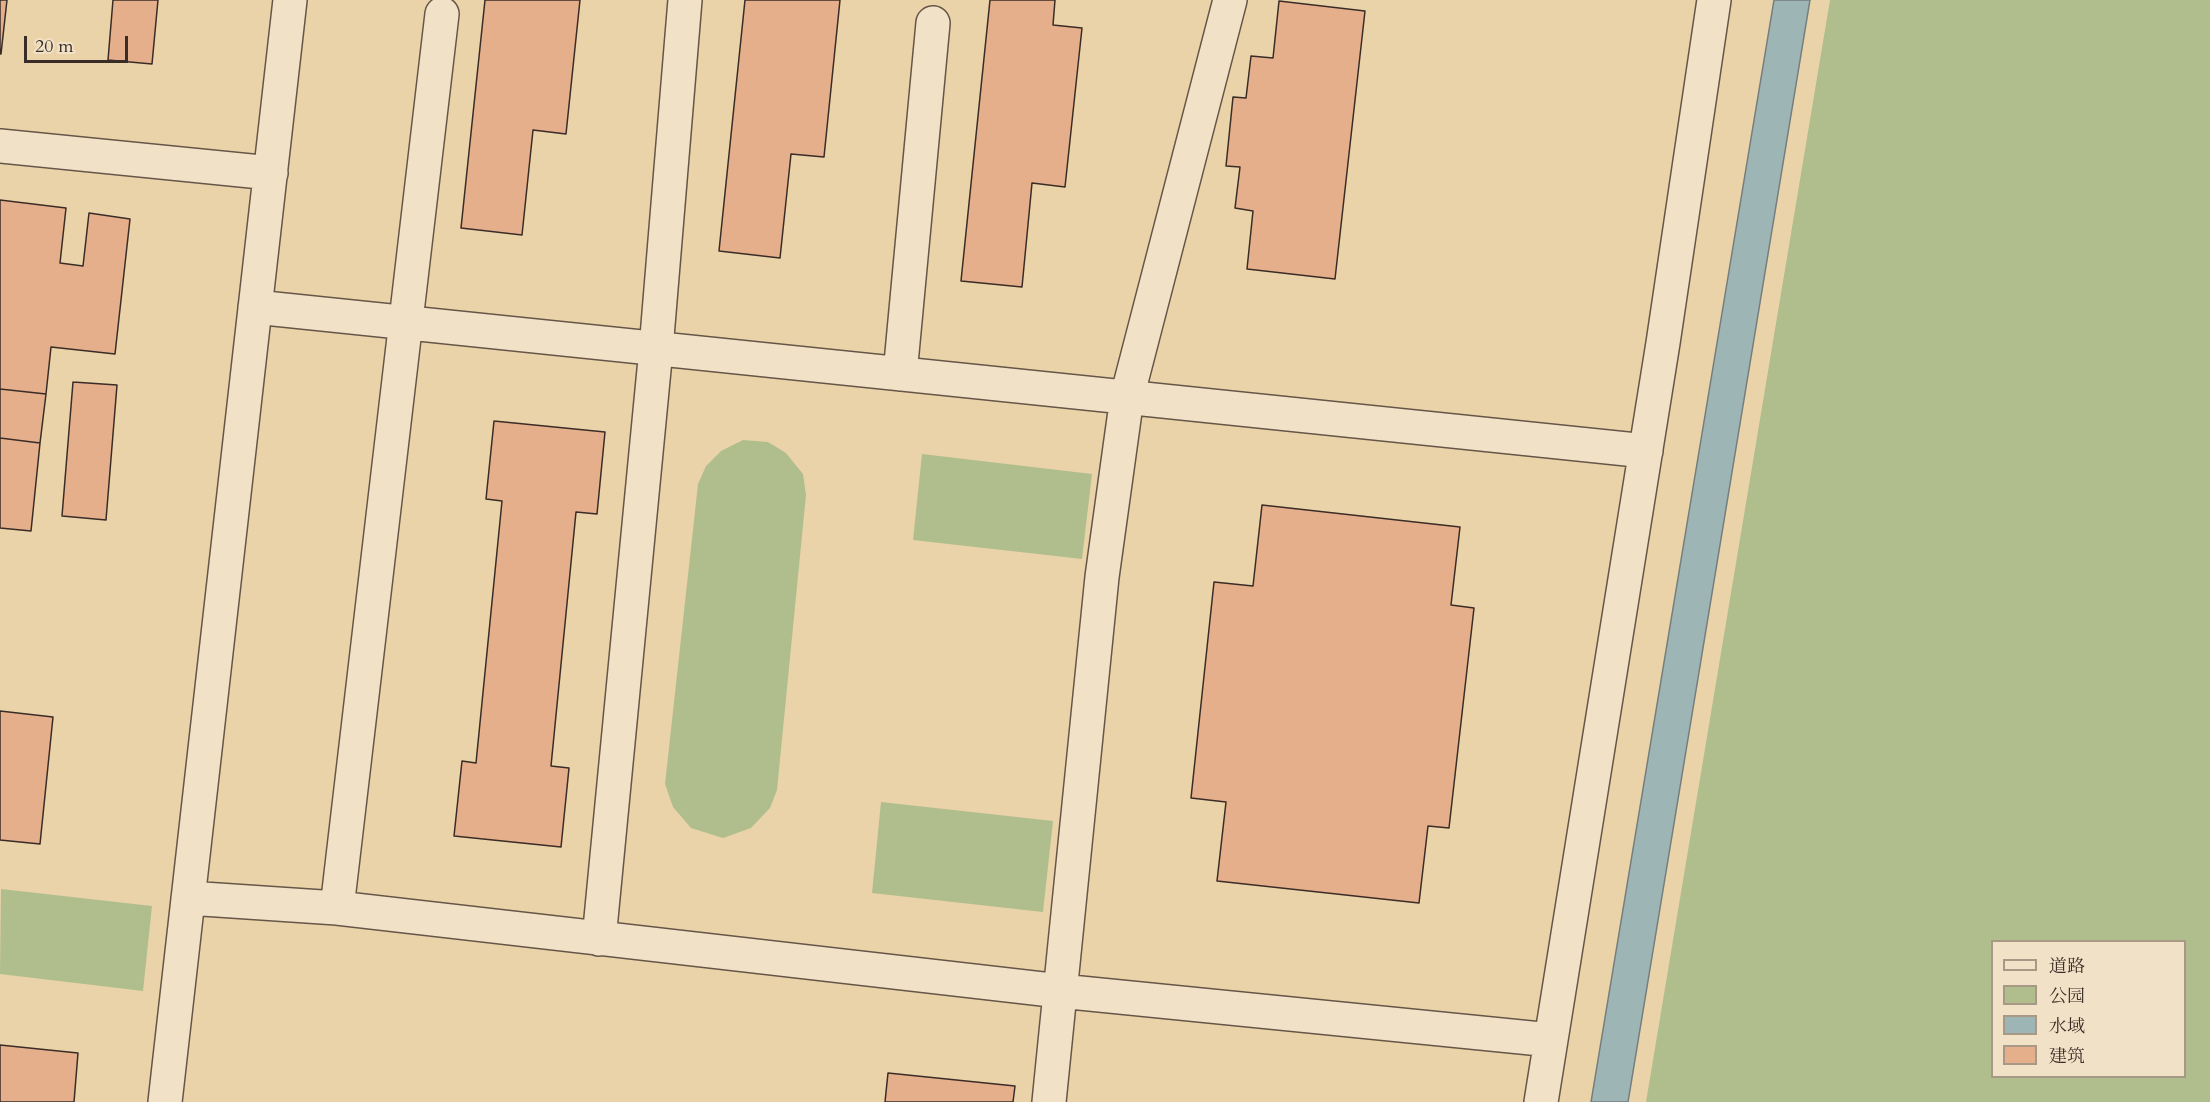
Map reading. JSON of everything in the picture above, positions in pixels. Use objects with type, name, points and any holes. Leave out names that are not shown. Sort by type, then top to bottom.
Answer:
[{"type":"street","points":[[165,1102],[290,0]]},
{"type":"street","points":[[599,939],[656,349],[685,0]]},
{"type":"street","points":[[1049,1102],[1102,577],[1127,397],[1230,0]]},
{"type":"street","points":[[1541,1102],[1646,451],[1714,0]]},
{"type":"street","points":[[337,908],[442,14]]},
{"type":"street","points":[[900,374],[933,23]]},
{"type":"street","points":[[0,146],[271,173]]},
{"type":"street","points":[[255,307],[1646,451]]},
{"type":"street","points":[[188,898],[337,908],[1060,991],[1551,1040]]},
{"type":"green space","points":[[1830,0],[2210,0],[2210,1102],[1646,1102]]},
{"type":"green space","points":[[743,440],[768,442],[786,453],[803,474],[806,495],[777,790],[770,808],[751,828],[723,838],[691,828],[673,807],[665,784],[698,484],[706,466],[721,451]]},
{"type":"green space","points":[[922,454],[1092,474],[1082,559],[913,540]]},
{"type":"green space","points":[[881,802],[1053,821],[1043,912],[872,893]]},
{"type":"green space","points":[[1,889],[152,906],[143,991],[0,974]]},
{"type":"water","points":[[1774,0],[1810,0],[1628,1102],[1591,1102]]},
{"type":"building","points":[[0,0],[7,0],[1,54],[0,54]]},
{"type":"building","points":[[113,0],[158,0],[152,64],[108,60]]},
{"type":"building","points":[[485,0],[580,0],[566,134],[533,130],[522,235],[461,228]]},
{"type":"building","points":[[745,0],[840,0],[824,157],[791,154],[780,258],[719,251]]},
{"type":"building","points":[[990,0],[1055,0],[1053,25],[1082,28],[1065,187],[1032,183],[1022,287],[961,281]]},
{"type":"building","points":[[1279,1],[1365,11],[1335,279],[1247,269],[1253,211],[1235,208],[1240,167],[1226,166],[1233,97],[1246,98],[1251,56],[1273,58]]},
{"type":"building","points":[[0,200],[66,208],[60,263],[83,266],[89,213],[130,219],[115,354],[51,347],[46,394],[0,389]]},
{"type":"building","points":[[73,382],[117,385],[106,520],[62,516]]},
{"type":"building","points":[[0,389],[46,394],[40,443],[0,438]]},
{"type":"building","points":[[494,421],[605,432],[597,514],[576,512],[551,766],[569,768],[561,847],[454,836],[462,761],[476,763],[502,501],[486,499]]},
{"type":"building","points":[[0,438],[40,443],[31,531],[0,528]]},
{"type":"building","points":[[1262,505],[1460,527],[1451,605],[1474,608],[1449,828],[1428,826],[1419,903],[1217,881],[1226,802],[1191,798],[1214,582],[1253,586]]},
{"type":"building","points":[[0,711],[53,717],[40,844],[0,840]]},
{"type":"building","points":[[0,1045],[78,1053],[74,1102],[0,1102]]},
{"type":"building","points":[[888,1073],[1015,1086],[1013,1102],[885,1102]]}]
